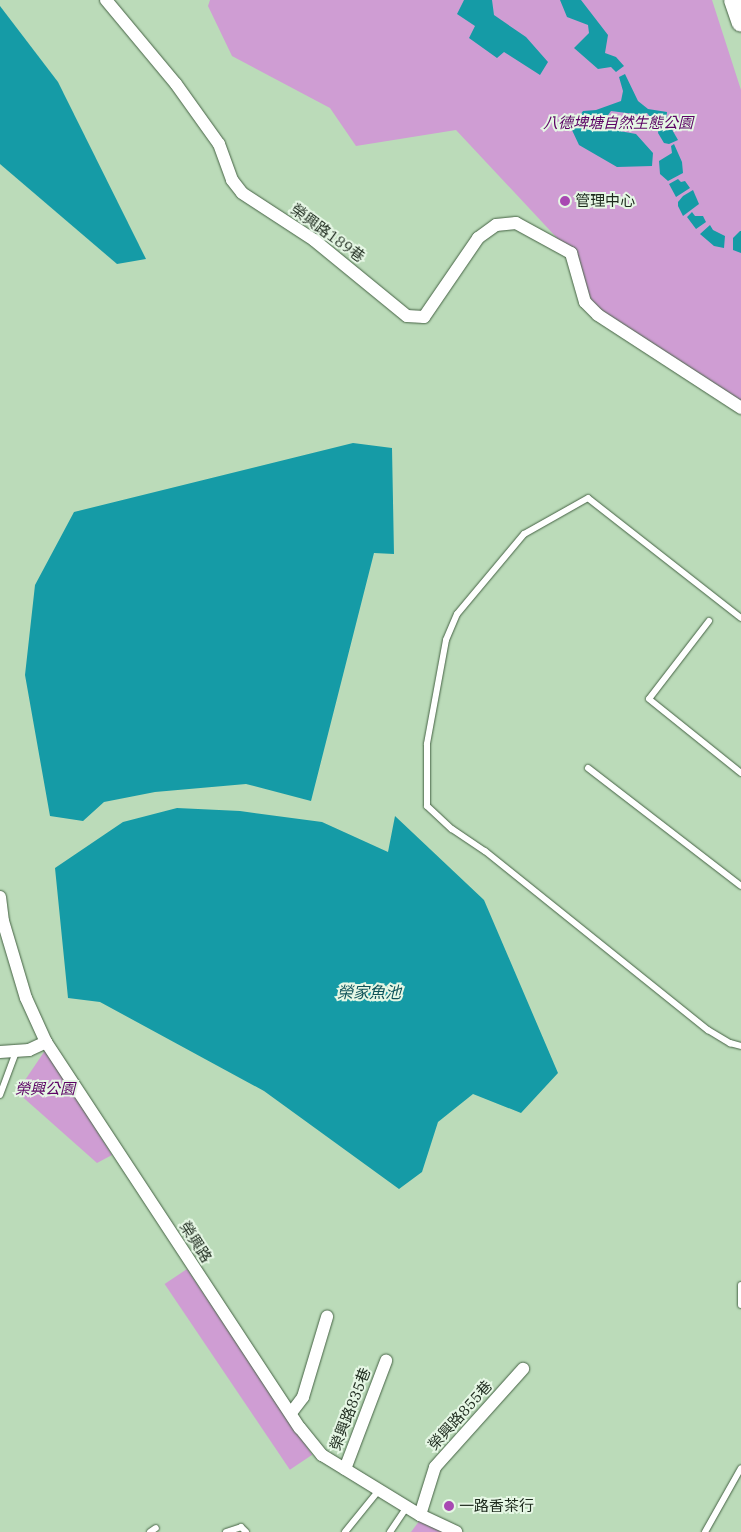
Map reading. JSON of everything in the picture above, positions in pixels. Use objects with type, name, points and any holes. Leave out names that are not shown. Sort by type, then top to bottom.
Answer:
[{"type":"main road","points":[[733,0],[741,23]]},
{"type":"street","name":"榮興路189巷","points":[[106,0],[176,84],[219,144],[232,180],[242,193],[314,240],[407,316],[424,317],[478,238],[496,226],[516,223],[571,254],[585,302],[598,316],[741,408]]},
{"type":"street","name":"榮興路","points":[[0,897],[3,921],[26,998],[46,1042],[291,1413],[322,1455],[420,1515],[456,1532]]},
{"type":"street","points":[[0,1052],[29,1050],[46,1042]]},
{"type":"street","points":[[291,1413],[303,1397],[327,1317]]},
{"type":"street","name":"榮興路835巷","points":[[344,1469],[386,1361]]},
{"type":"street","name":"榮興路855巷","points":[[420,1515],[436,1467],[523,1369]]},
{"type":"lane","points":[[741,618],[588,498],[524,534],[457,614],[446,640],[427,744],[427,806],[452,829],[484,851],[708,1030],[730,1043],[741,1046]]},
{"type":"lane","points":[[709,621],[649,699],[741,773]]},
{"type":"lane","points":[[588,768],[741,886]]},
{"type":"lane","points":[[0,1095],[16,1052]]},
{"type":"lane","points":[[741,1285],[741,1305]]},
{"type":"lane","points":[[705,1532],[741,1468]]},
{"type":"lane","points":[[345,1532],[379,1490]]},
{"type":"lane","points":[[390,1532],[407,1507]]},
{"type":"lane","points":[[226,1532],[241,1527],[246,1532]]},
{"type":"green space","name":"八德埤塘自然生態公園","points":[[210,0],[712,0],[741,90],[741,408],[598,315],[571,253],[456,130],[356,146],[330,108],[232,56],[208,6]]},
{"type":"green space","name":"榮興公園","points":[[46,1049],[112,1155],[97,1163],[17,1092]]},
{"type":"green space","points":[[187,1269],[312,1455],[290,1470],[165,1284]]},
{"type":"green space","points":[[420,1520],[446,1532],[411,1532]]},
{"type":"water","points":[[464,0],[492,0],[494,15],[526,37],[548,62],[540,75],[504,52],[497,58],[469,38],[475,26],[457,14]]},
{"type":"water","points":[[560,0],[581,0],[608,35],[605,53],[616,57],[624,66],[616,72],[611,67],[598,69],[574,48],[589,33],[588,25],[567,17]]},
{"type":"water","points":[[0,6],[58,82],[146,259],[117,264],[0,164]]},
{"type":"water","points":[[625,74],[638,101],[648,109],[667,112],[666,122],[656,124],[647,113],[642,115],[611,111],[606,118],[614,130],[636,134],[653,153],[652,166],[617,167],[579,145],[571,128],[583,111],[596,110],[621,101],[623,91],[619,77]]},
{"type":"water","points":[[670,126],[678,140],[669,144],[664,143],[658,133],[659,127]]},
{"type":"water","points":[[674,144],[682,162],[683,173],[668,181],[660,174],[659,161],[672,153],[671,146]]},
{"type":"water","points":[[678,179],[681,182],[685,181],[690,188],[676,197],[669,184]]},
{"type":"water","points":[[693,190],[699,204],[683,216],[678,202],[683,196]]},
{"type":"water","points":[[692,212],[695,216],[703,216],[706,222],[696,229],[687,217]]},
{"type":"water","points":[[710,225],[713,230],[725,236],[724,248],[714,246],[700,234]]},
{"type":"water","points":[[740,231],[741,253],[733,250],[733,238]]},
{"type":"water","points":[[353,443],[392,448],[394,554],[374,553],[311,801],[246,784],[155,792],[104,802],[83,821],[50,816],[25,675],[35,585],[74,512]]},
{"type":"water","name":"榮家魚池","points":[[177,808],[240,811],[322,822],[388,852],[395,816],[484,900],[558,1073],[521,1113],[473,1094],[438,1122],[422,1172],[399,1189],[264,1091],[100,1002],[68,998],[55,868],[123,822]]},
{"type":"place","name":"管理中心","points":[[565,201]]},
{"type":"place","name":"一路香茶行","points":[[449,1506]]}]
